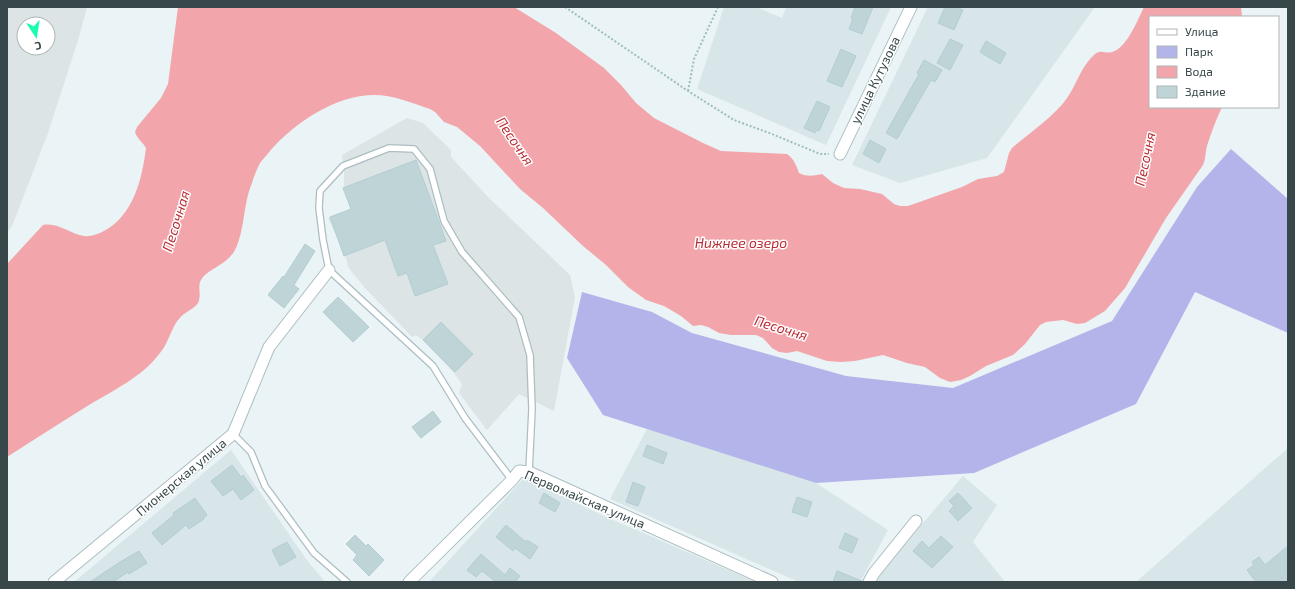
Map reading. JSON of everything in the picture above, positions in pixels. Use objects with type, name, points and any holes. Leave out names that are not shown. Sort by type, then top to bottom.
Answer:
[{"type":"street","name":"улица Кутузова","points":[[840,154],[910,7]]},
{"type":"street","name":"Пионерская улица","points":[[54,582],[232,434],[269,347],[330,270]]},
{"type":"street","name":"Первомайская улица","points":[[409,582],[512,480],[519,471],[529,472],[772,582]]},
{"type":"street","points":[[869,582],[874,573],[916,521]]},
{"type":"lane","points":[[512,480],[465,418],[433,366],[330,270],[320,221],[320,191],[343,166],[389,148],[414,149],[430,169],[444,221],[462,252],[519,317],[530,354],[532,409],[529,472]]},
{"type":"lane","points":[[232,434],[250,452],[265,486],[314,552],[347,582]]},
{"type":"path","points":[[565,7],[688,91],[734,120],[820,154],[840,154]]},
{"type":"path","points":[[688,91],[694,59],[718,7]]},
{"type":"shaded area","points":[[7,7],[87,7],[79,37],[48,133],[12,226],[7,233]]},
{"type":"shaded area","points":[[724,7],[756,7],[782,18],[786,7],[891,7],[826,145],[697,89]]},
{"type":"shaded area","points":[[928,7],[1095,7],[987,158],[900,183],[852,165]]},
{"type":"shaded area","points":[[407,118],[423,123],[451,150],[451,157],[489,198],[570,275],[575,297],[554,411],[519,394],[487,430],[459,393],[462,384],[454,373],[423,340],[416,335],[412,337],[365,288],[348,267],[345,254],[328,218],[351,209],[344,186],[342,155]]},
{"type":"shaded area","points":[[647,429],[816,483],[888,530],[860,582],[799,582],[610,499]]},
{"type":"shaded area","points":[[1288,448],[1288,582],[1136,582]]},
{"type":"shaded area","points":[[231,450],[306,559],[325,582],[74,582]]},
{"type":"shaded area","points":[[963,476],[997,505],[973,542],[1005,582],[873,582]]},
{"type":"shaded area","points":[[524,478],[604,516],[756,582],[429,582]]},
{"type":"green space","points":[[1231,149],[1288,199],[1288,333],[1195,292],[1136,404],[974,473],[816,483],[603,415],[567,358],[582,292],[652,312],[692,333],[846,376],[953,388],[1112,321],[1197,187]]},
{"type":"water","name":"Нижнее озеро","points":[[178,7],[514,7],[556,33],[604,68],[636,103],[654,118],[703,143],[721,151],[787,154],[793,160],[799,173],[810,176],[822,174],[833,183],[844,188],[860,189],[882,194],[894,204],[908,206],[962,187],[978,179],[997,176],[1004,172],[1009,153],[1012,148],[1049,118],[1062,105],[1086,64],[1095,54],[1099,52],[1112,52],[1122,45],[1127,39],[1144,7],[1241,7],[1242,16],[1149,16],[1149,108],[1222,108],[1206,149],[1203,165],[1166,218],[1125,288],[1105,311],[1085,323],[1077,324],[1063,320],[1046,322],[1040,325],[1025,344],[1013,355],[986,366],[961,380],[950,382],[940,378],[925,367],[883,355],[855,361],[827,361],[797,351],[787,353],[779,352],[772,348],[763,338],[756,335],[731,335],[719,333],[701,325],[693,326],[681,316],[664,306],[646,300],[628,287],[606,265],[520,189],[480,146],[457,127],[444,122],[435,112],[430,109],[409,102],[381,95],[360,96],[331,105],[303,121],[291,130],[262,160],[249,191],[241,234],[235,250],[227,260],[204,276],[201,280],[199,285],[200,297],[198,303],[177,322],[163,349],[153,362],[127,382],[7,457],[7,264],[43,225],[54,225],[79,235],[91,236],[102,232],[113,225],[121,217],[134,196],[142,173],[146,148],[135,132],[137,127],[161,98],[168,84]]},
{"type":"building","points":[[855,7],[873,7],[862,34],[849,29],[853,19],[851,18]]},
{"type":"building","points":[[945,7],[956,7],[963,10],[954,30],[938,23]]},
{"type":"building","points":[[950,39],[963,45],[950,70],[937,63]]},
{"type":"building","points":[[986,41],[1006,53],[1000,64],[980,52]]},
{"type":"building","points":[[841,49],[856,56],[842,87],[827,81]]},
{"type":"building","points":[[924,60],[942,70],[935,82],[931,80],[897,139],[886,133],[919,74],[917,73]]},
{"type":"building","points":[[817,101],[830,107],[819,131],[817,130],[815,133],[804,128]]},
{"type":"building","points":[[870,140],[886,149],[879,163],[863,154]]},
{"type":"building","points":[[416,160],[446,241],[433,245],[448,284],[415,296],[407,273],[398,276],[385,240],[344,256],[330,217],[351,209],[343,188]]},
{"type":"building","points":[[305,244],[315,251],[294,285],[299,289],[284,308],[268,295],[283,276],[284,277]]},
{"type":"building","points":[[338,297],[369,327],[353,342],[323,312]]},
{"type":"building","points":[[441,322],[473,354],[455,372],[423,340]]},
{"type":"building","points":[[433,411],[441,422],[421,438],[412,427]]},
{"type":"building","points":[[647,445],[667,453],[663,464],[643,456]]},
{"type":"building","points":[[232,465],[241,477],[243,475],[254,490],[241,500],[233,489],[223,496],[211,481]]},
{"type":"building","points":[[633,482],[645,487],[638,506],[626,502]]},
{"type":"building","points":[[544,493],[560,503],[555,512],[539,503]]},
{"type":"building","points":[[958,493],[972,508],[958,521],[949,511],[954,506],[949,501]]},
{"type":"building","points":[[797,497],[812,502],[807,517],[792,512]]},
{"type":"building","points":[[195,498],[207,515],[203,518],[204,519],[189,529],[186,525],[162,545],[152,533],[174,515],[173,513]]},
{"type":"building","points":[[506,525],[526,542],[527,540],[538,547],[530,559],[515,548],[513,551],[496,537]]},
{"type":"building","points":[[845,533],[858,539],[852,553],[839,548]]},
{"type":"building","points":[[355,535],[366,546],[368,544],[384,560],[369,576],[353,560],[357,555],[346,544]]},
{"type":"building","points":[[941,536],[953,547],[932,568],[913,551],[922,541],[929,548]]},
{"type":"building","points":[[287,542],[296,557],[280,566],[272,550]]},
{"type":"building","points":[[1288,546],[1288,582],[1256,582],[1247,570],[1254,565],[1252,562],[1259,557],[1265,565]]},
{"type":"building","points":[[139,551],[147,563],[129,574],[128,572],[113,582],[90,582],[120,562]]},
{"type":"building","points":[[481,554],[505,575],[510,568],[520,576],[515,582],[496,582],[482,571],[476,577],[467,570]]},
{"type":"building","points":[[837,571],[862,581],[862,582],[833,582]]},
{"type":"water label","name":"Песочня","points":[[515,141]]},
{"type":"water label","name":"Песочня","points":[[1145,159]]},
{"type":"water label","name":"Песочная","points":[[176,221]]},
{"type":"water label","name":"Песочня","points":[[781,328]]}]
